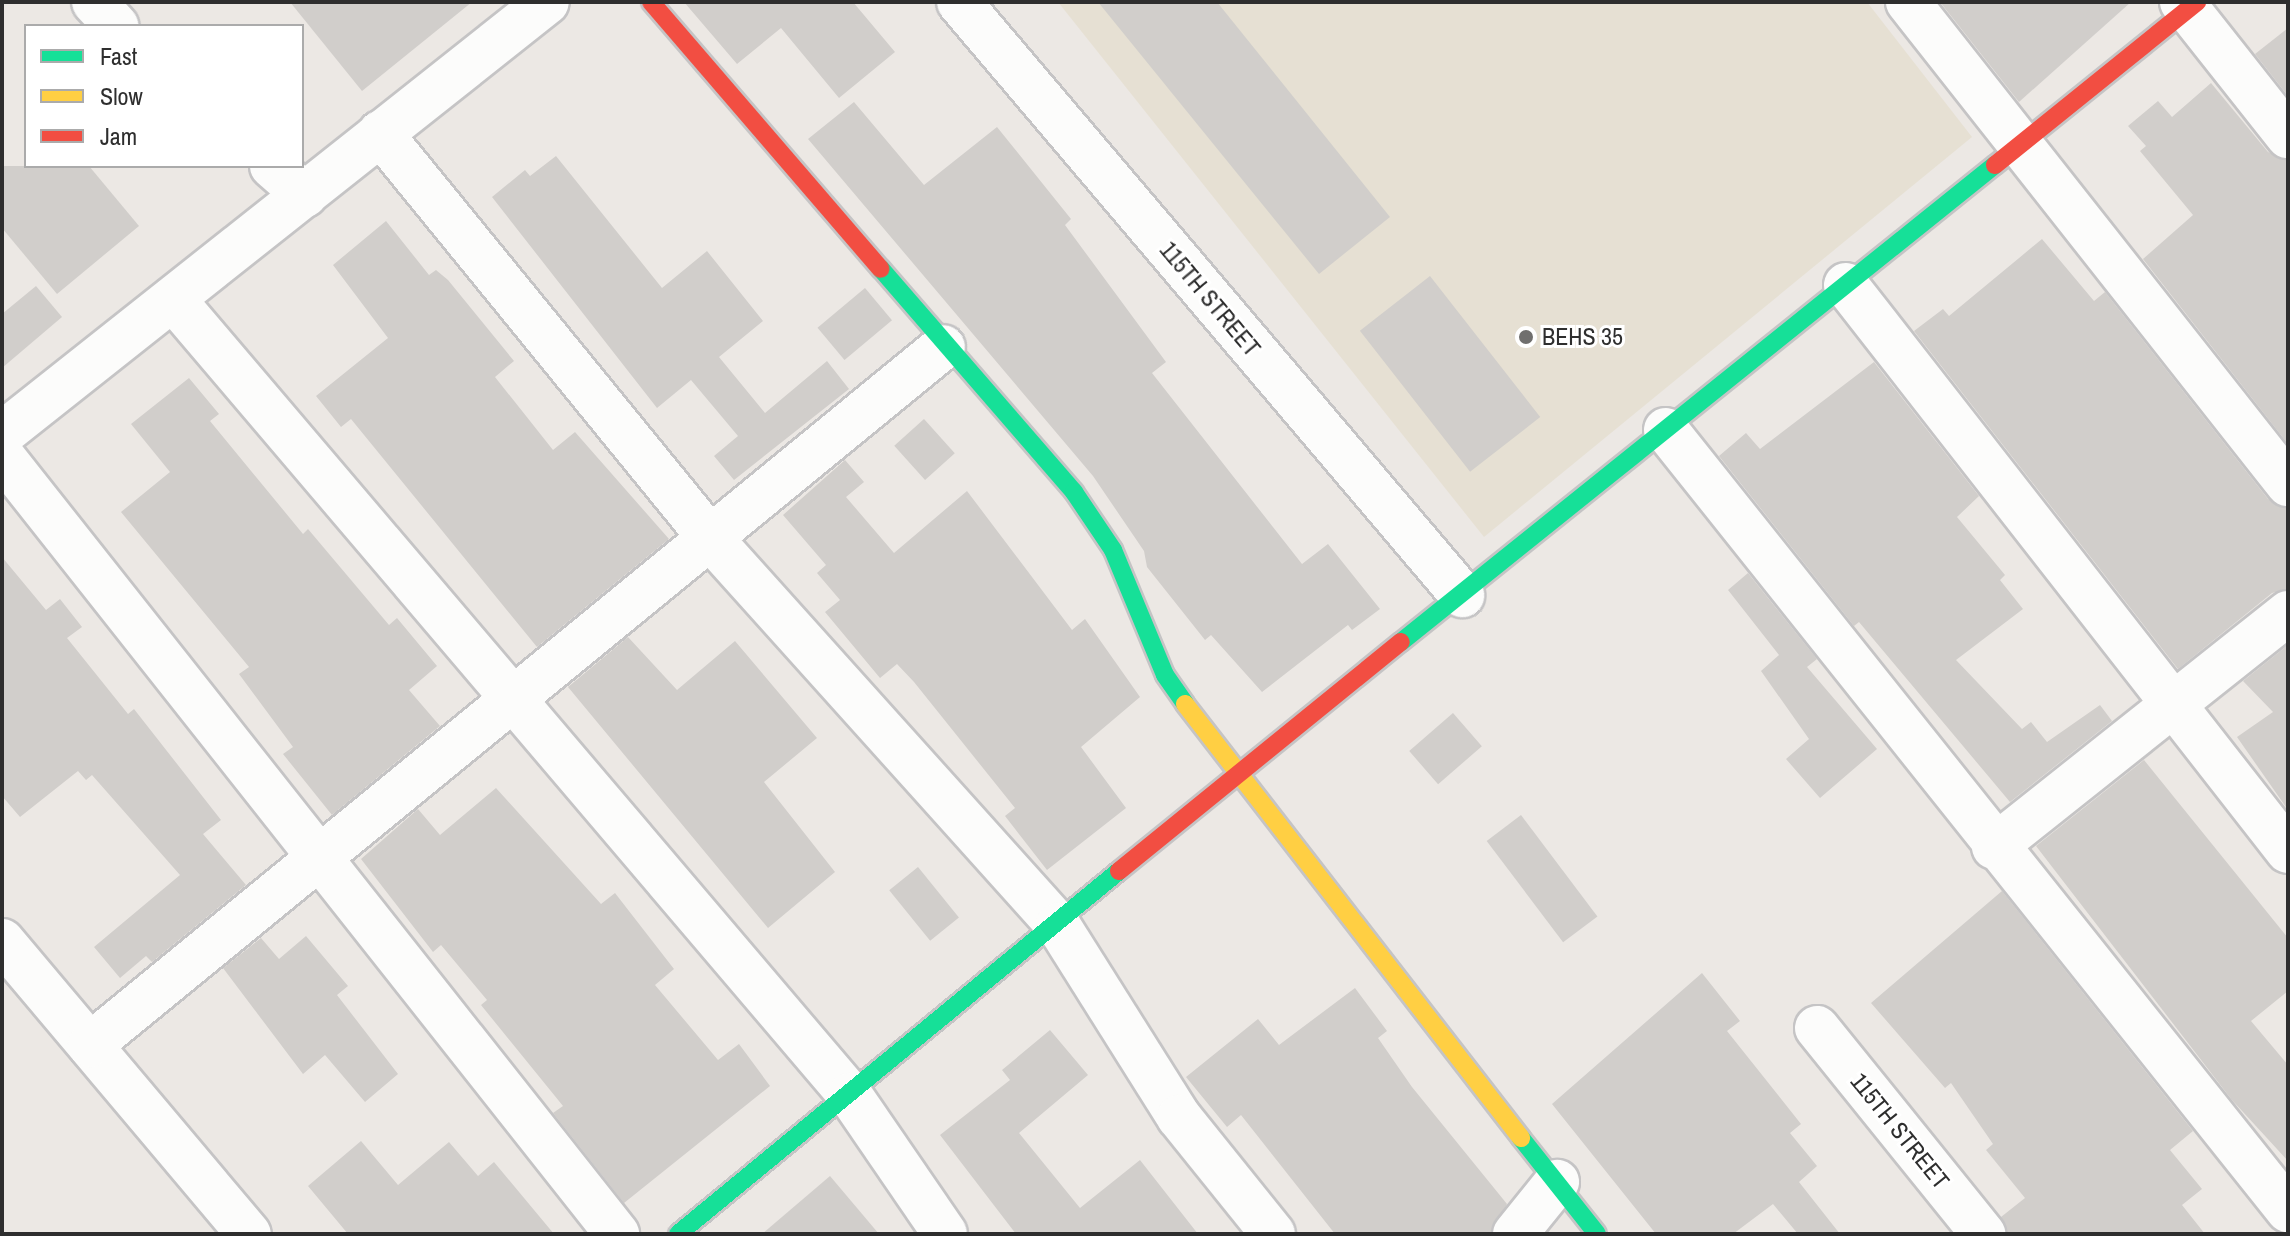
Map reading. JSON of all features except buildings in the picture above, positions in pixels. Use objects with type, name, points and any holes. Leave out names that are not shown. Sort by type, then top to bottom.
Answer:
[{"type":"street","points":[[94,2],[114,24]]},
{"type":"street","points":[[651,2],[943,347],[1074,492],[1105,538],[1165,675],[1235,776],[1597,1234]]},
{"type":"street","name":"115TH STREET","points":[[959,2],[1462,595]]},
{"type":"street","points":[[1908,2],[2288,484]]},
{"type":"street","points":[[678,1234],[1058,925],[1235,776],[2022,143],[2189,4],[2288,136]]},
{"type":"street","points":[[2,434],[305,195],[530,8]]},
{"type":"street","points":[[380,133],[711,539],[1058,925],[1179,1117],[1273,1234]]},
{"type":"street","points":[[274,168],[305,195]]},
{"type":"street","points":[[1846,285],[2288,851]]},
{"type":"street","points":[[173,299],[850,1095],[945,1234]]},
{"type":"street","points":[[90,1045],[511,695],[711,539],[943,347]]},
{"type":"street","points":[[1666,430],[1994,847],[2288,1210]]},
{"type":"street","points":[[2,456],[617,1234]]},
{"type":"street","points":[[1994,847],[2170,702],[2288,613]]},
{"type":"street","points":[[2,941],[249,1234]]},
{"type":"street","name":"115TH STREET","points":[[1817,1028],[1983,1234]]},
{"type":"street","points":[[1515,1234],[1557,1182]]},
{"type":"shaded area","name":"BEHS 35","points":[[1058,2],[1867,2],[1972,137],[1484,537]]},
{"type":"traffic: fast","points":[[1401,642],[1995,165]]},
{"type":"traffic: fast","points":[[881,269],[1074,492],[1113,550],[1165,675],[1185,704]]},
{"type":"traffic: fast","points":[[678,1234],[1119,871]]},
{"type":"traffic: fast","points":[[1521,1138],[1597,1234]]},
{"type":"traffic: slow","points":[[1185,704],[1521,1138]]},
{"type":"traffic: jam","points":[[651,2],[881,269]]},
{"type":"traffic: jam","points":[[1995,165],[2197,2]]},
{"type":"traffic: jam","points":[[1119,871],[1401,642]]},
{"type":"place","name":"BEHS 35","points":[[1526,337]]}]
